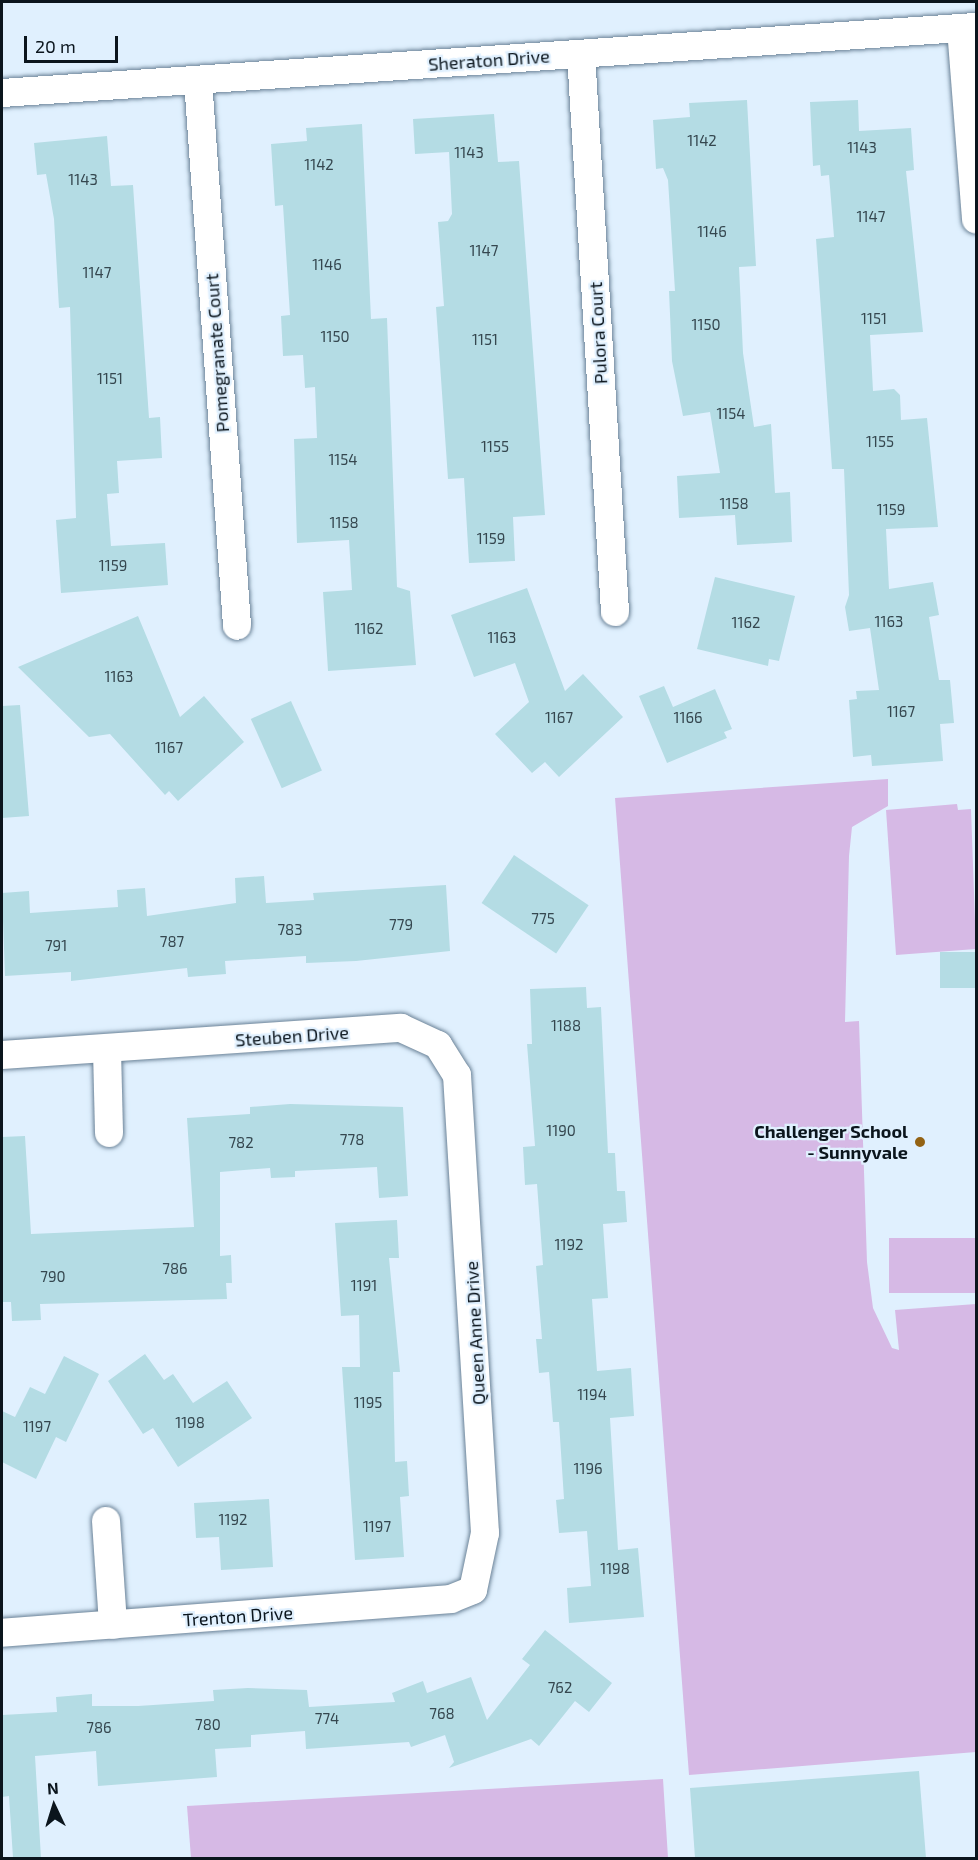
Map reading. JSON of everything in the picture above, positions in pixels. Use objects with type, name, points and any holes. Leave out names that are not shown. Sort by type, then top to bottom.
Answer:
[{"type":"street","name":"Sheraton Drive","points":[[2,93],[969,27]]},
{"type":"street","points":[[969,27],[976,219]]},
{"type":"street","name":"Pulora Court","points":[[582,54],[615,612]]},
{"type":"street","name":"Pomegranate Court","points":[[198,80],[237,626]]},
{"type":"street","name":"Steuben Drive","points":[[2,1055],[107,1050],[401,1028],[438,1045],[457,1075]]},
{"type":"street","points":[[107,1050],[109,1133]]},
{"type":"street","name":"Queen Anne Drive","points":[[457,1075],[485,1533],[473,1590]]},
{"type":"street","points":[[106,1521],[113,1625]]},
{"type":"street","name":"Trenton Drive","points":[[2,1633],[425,1604],[473,1590]]},
{"type":"shaded area","points":[[888,779],[888,806],[852,827],[849,856],[845,1022],[859,1021],[867,1262],[873,1308],[892,1348],[899,1350],[895,1310],[976,1304],[976,1752],[689,1775],[615,798]]},
{"type":"shaded area","points":[[957,804],[958,810],[971,809],[976,949],[896,955],[886,810]]},
{"type":"shaded area","points":[[889,1238],[976,1238],[976,1293],[889,1293]]},
{"type":"shaded area","points":[[663,1779],[668,1858],[191,1858],[187,1806]]},
{"type":"building","points":[[747,100],[756,266],[739,267],[743,353],[754,427],[771,424],[775,493],[790,492],[792,542],[737,545],[735,515],[679,518],[677,476],[720,473],[710,412],[683,416],[672,361],[669,291],[675,291],[668,180],[663,168],[656,169],[653,120],[690,117],[689,103]]},
{"type":"building","points":[[858,100],[859,131],[911,128],[914,170],[906,171],[923,332],[870,335],[873,391],[894,389],[900,395],[901,420],[927,418],[938,527],[886,529],[889,589],[933,582],[939,615],[929,617],[939,680],[950,680],[954,723],[940,724],[943,761],[872,766],[871,755],[853,757],[849,700],[857,699],[856,691],[879,690],[870,628],[849,631],[845,607],[849,595],[844,469],[832,469],[816,239],[834,237],[829,175],[821,176],[820,165],[813,166],[810,102]]},
{"type":"building","points":[[494,114],[498,162],[519,161],[545,515],[513,517],[515,561],[469,563],[464,478],[448,479],[436,307],[444,306],[438,222],[448,221],[452,214],[449,152],[415,154],[413,119]]},
{"type":"building","points":[[362,124],[371,319],[387,318],[397,587],[410,591],[416,665],[328,671],[323,592],[352,590],[349,540],[297,543],[294,439],[317,438],[315,387],[305,388],[303,355],[283,356],[281,316],[290,315],[283,205],[275,206],[271,144],[307,141],[306,128]]},
{"type":"building","points":[[107,136],[111,186],[133,185],[149,418],[160,417],[162,458],[117,461],[119,493],[107,494],[111,546],[165,543],[168,585],[61,593],[56,520],[76,518],[70,307],[59,308],[54,219],[46,174],[37,175],[34,143]]},
{"type":"building","points":[[715,577],[795,596],[779,661],[769,659],[768,666],[697,649]]},
{"type":"building","points":[[527,588],[565,691],[583,674],[623,717],[559,777],[545,762],[532,773],[495,734],[529,702],[515,663],[474,677],[451,615]]},
{"type":"building","points":[[138,616],[180,717],[204,696],[244,742],[178,801],[169,791],[165,795],[110,734],[89,737],[18,667]]},
{"type":"building","points":[[664,686],[673,707],[715,689],[732,729],[724,732],[727,738],[667,763],[639,696]]},
{"type":"building","points":[[291,701],[322,770],[282,788],[251,719]]},
{"type":"building","points":[[20,705],[29,816],[2,818],[2,706]]},
{"type":"building","points":[[514,855],[589,905],[556,953],[482,903]]},
{"type":"building","points":[[264,876],[266,903],[314,900],[313,893],[446,885],[450,951],[356,961],[306,963],[306,956],[225,961],[226,974],[188,977],[187,968],[71,981],[71,972],[5,976],[2,893],[29,891],[30,913],[118,907],[117,890],[145,888],[147,916],[236,903],[235,878]]},
{"type":"building","points":[[940,952],[976,952],[976,988],[940,988]]},
{"type":"building","points":[[586,987],[587,1008],[601,1007],[608,1153],[615,1153],[617,1191],[625,1191],[627,1222],[603,1224],[608,1298],[592,1299],[597,1371],[631,1368],[634,1416],[610,1418],[618,1550],[638,1548],[644,1617],[569,1623],[567,1588],[591,1586],[587,1531],[559,1533],[556,1500],[564,1499],[559,1422],[553,1422],[549,1372],[539,1373],[536,1339],[542,1339],[536,1266],[543,1265],[537,1184],[525,1185],[523,1147],[535,1146],[527,1044],[532,1044],[530,989]]},
{"type":"building","points":[[290,1104],[403,1107],[408,1196],[379,1198],[377,1167],[295,1171],[295,1177],[271,1178],[270,1168],[220,1172],[220,1256],[231,1255],[232,1283],[226,1283],[227,1299],[40,1304],[41,1320],[12,1321],[11,1302],[2,1302],[2,1137],[25,1136],[31,1234],[194,1227],[187,1118],[250,1114],[250,1107]]},
{"type":"building","points":[[397,1220],[399,1258],[389,1258],[400,1372],[393,1372],[395,1462],[407,1461],[409,1496],[400,1497],[404,1557],[355,1560],[342,1367],[360,1367],[359,1315],[341,1316],[335,1223]]},
{"type":"building","points":[[145,1354],[164,1380],[173,1374],[193,1403],[227,1381],[252,1418],[178,1467],[153,1428],[143,1434],[108,1381]]},
{"type":"building","points":[[64,1356],[99,1374],[66,1442],[56,1437],[36,1479],[2,1462],[2,1411],[15,1417],[30,1387],[45,1394]]},
{"type":"building","points":[[269,1499],[273,1567],[221,1570],[219,1537],[196,1538],[194,1503]]},
{"type":"building","points":[[545,1630],[612,1683],[589,1712],[575,1701],[539,1746],[531,1739],[449,1768],[454,1762],[445,1735],[411,1747],[409,1742],[306,1749],[305,1731],[251,1735],[251,1747],[215,1749],[217,1777],[98,1786],[96,1751],[35,1756],[41,1858],[13,1858],[9,1796],[2,1797],[2,1715],[57,1712],[56,1697],[92,1694],[92,1706],[138,1706],[214,1701],[213,1690],[248,1688],[307,1690],[309,1707],[395,1702],[392,1693],[423,1681],[427,1693],[471,1677],[487,1720],[530,1665],[522,1659]]},
{"type":"building","points":[[919,1771],[926,1858],[695,1858],[690,1788]]},
{"type":"place","name":"Challenger School - Sunnyvale","points":[[920,1142]]}]
